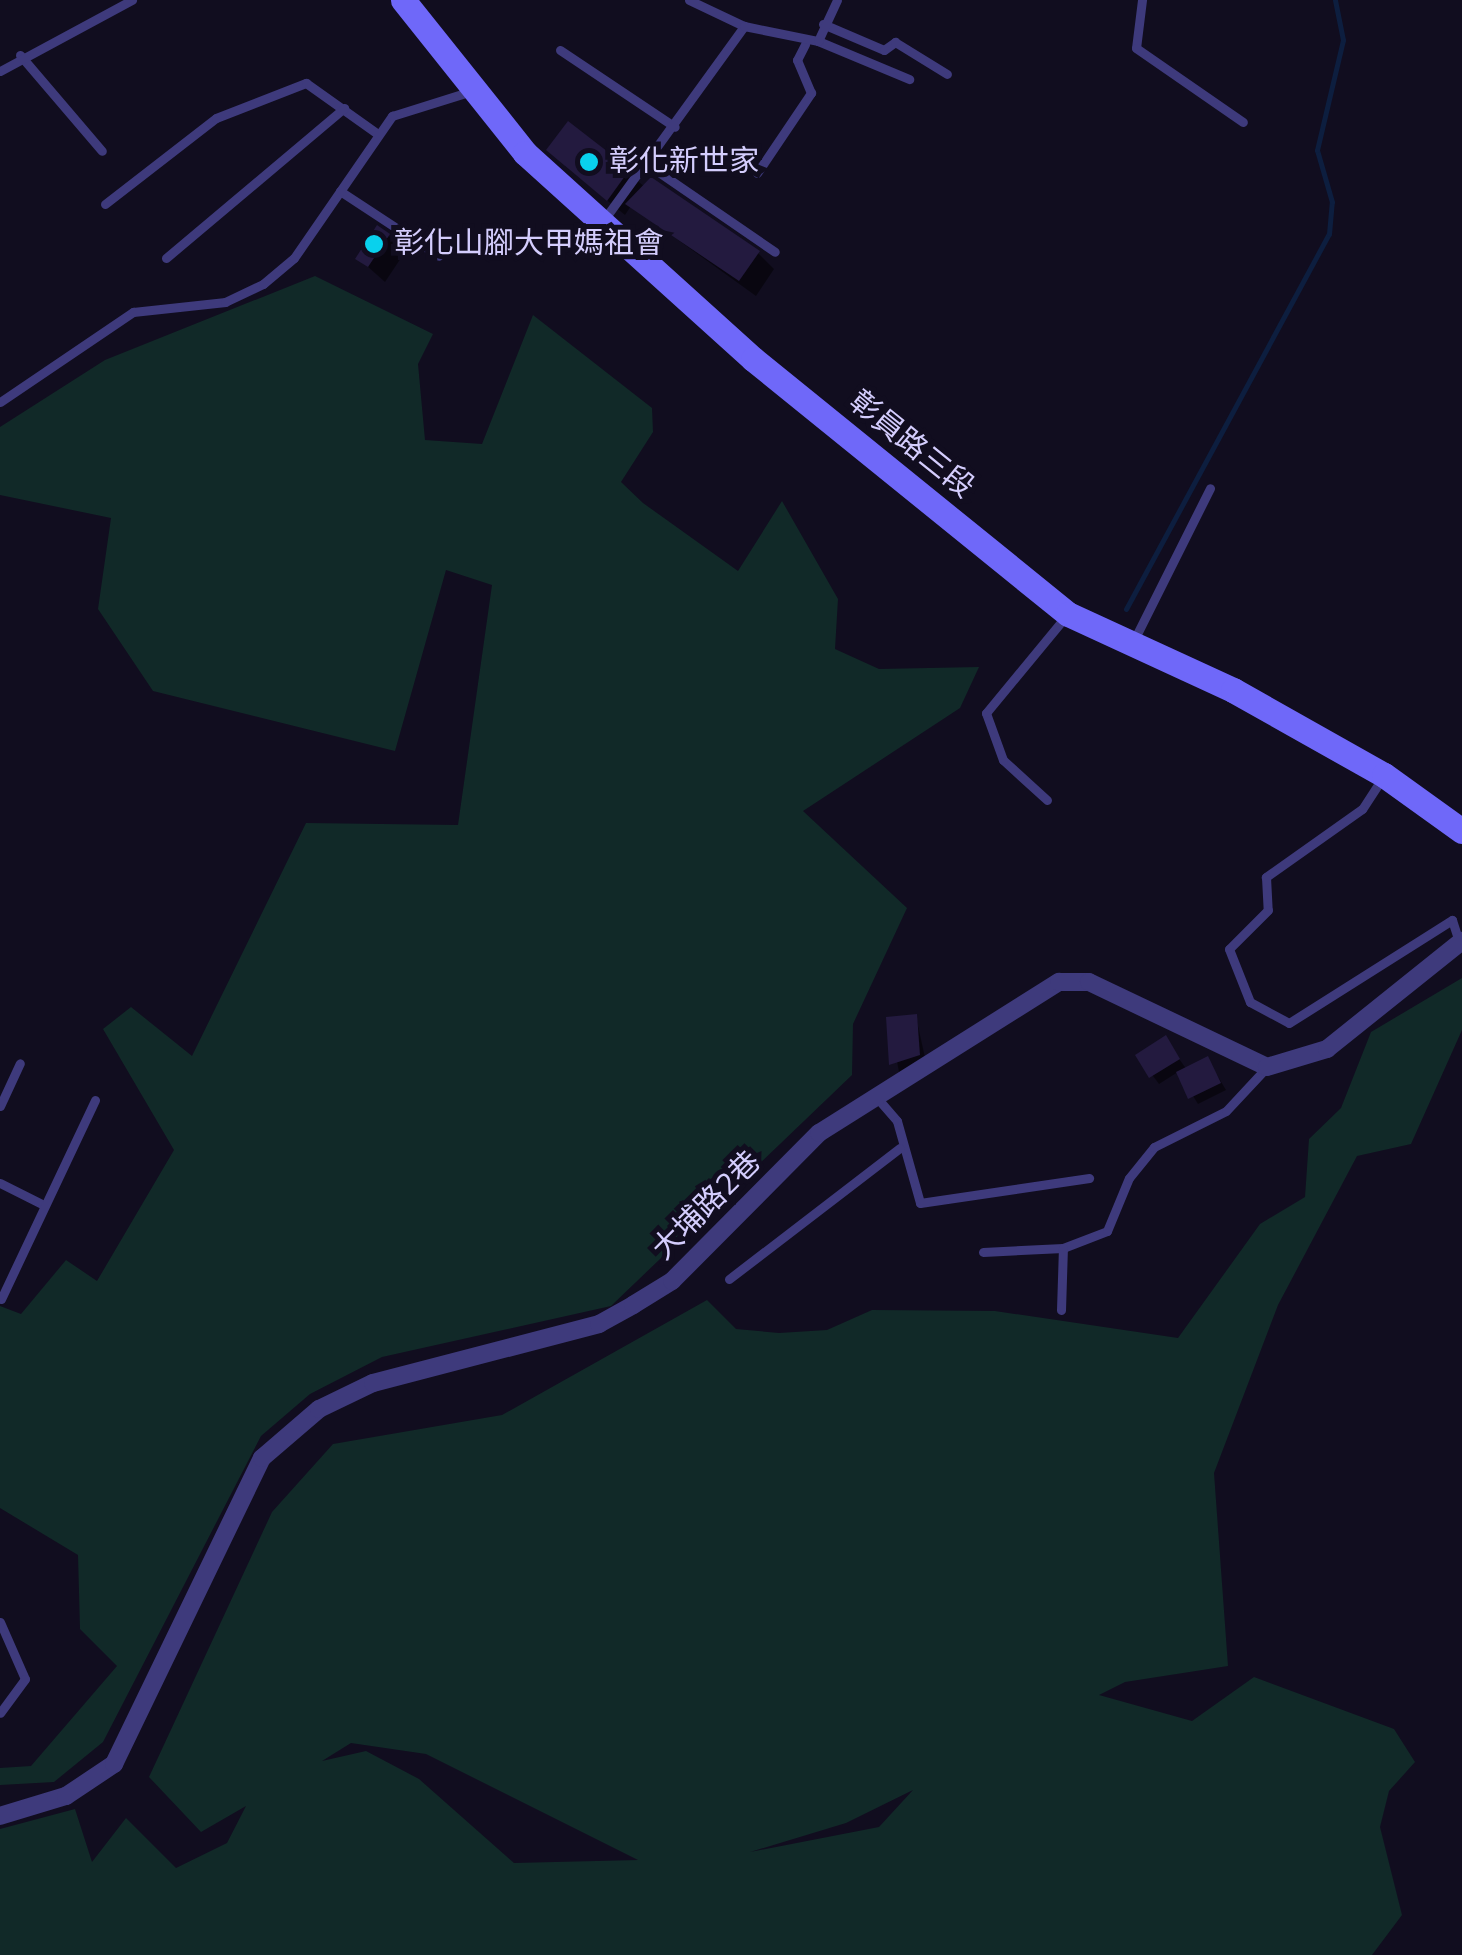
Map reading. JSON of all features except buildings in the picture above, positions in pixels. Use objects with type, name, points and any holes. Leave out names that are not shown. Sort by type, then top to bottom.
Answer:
[{"type":"main road","name":"彰員路三段","points":[[403,0],[524,154],[1068,614],[1384,775],[1462,831]]},
{"type":"street","points":[[1268,1067],[1327,1049],[1461,942]]},
{"type":"street","name":"大埔路2巷","points":[[0,1816],[66,1796],[114,1764],[262,1458],[289,1430],[374,1382],[599,1324],[633,1305],[672,1281],[819,1134],[1059,982],[1090,982],[1268,1067]]},
{"type":"lane","points":[[0,71],[20,55],[132,0]]},
{"type":"lane","points":[[689,0],[744,26],[805,44],[818,41],[909,79]]},
{"type":"lane","points":[[818,41],[836,0]]},
{"type":"lane","points":[[1142,0],[1136,48],[1243,122]]},
{"type":"lane","points":[[824,24],[884,50],[894,42],[947,74]]},
{"type":"lane","points":[[601,223],[744,26]]},
{"type":"lane","points":[[757,174],[810,93],[797,60],[805,44]]},
{"type":"lane","points":[[560,50],[675,126]]},
{"type":"lane","points":[[20,55],[102,150]]},
{"type":"lane","points":[[105,204],[192,133],[266,94],[306,83],[375,132]]},
{"type":"lane","points":[[0,402],[133,312],[226,302],[263,284],[294,258],[375,132],[406,110],[475,91]]},
{"type":"lane","points":[[166,258],[344,108]]},
{"type":"lane","points":[[646,164],[775,252]]},
{"type":"lane","points":[[340,191],[439,256]]},
{"type":"lane","points":[[1132,644],[1210,488]]},
{"type":"lane","points":[[1047,800],[1002,760],[986,712],[1068,614]]},
{"type":"lane","points":[[1384,775],[1362,809],[1266,877],[1268,910],[1229,949],[1250,1002],[1290,1023],[1452,920],[1461,942]]},
{"type":"lane","points":[[0,1106],[20,1062]]},
{"type":"lane","points":[[983,1252],[1063,1248],[1107,1231],[1128,1178],[1154,1147],[1226,1110],[1268,1067]]},
{"type":"lane","points":[[878,1099],[897,1121],[900,1148],[920,1203],[1089,1178]]},
{"type":"lane","points":[[1,1299],[96,1100]]},
{"type":"lane","points":[[730,1279],[900,1148]]},
{"type":"lane","points":[[0,1183],[44,1205]]},
{"type":"lane","points":[[1061,1310],[1063,1248]]},
{"type":"lane","points":[[0,1622],[25,1679],[0,1713]]},
{"type":"green space","points":[[315,276],[433,334],[418,364],[425,440],[482,444],[533,315],[652,408],[653,432],[621,482],[643,503],[738,571],[782,501],[838,599],[835,649],[879,669],[979,667],[960,708],[803,811],[907,908],[853,1024],[852,1075],[611,1306],[382,1357],[310,1394],[261,1436],[103,1742],[54,1782],[0,1785],[0,1768],[31,1766],[117,1666],[80,1629],[78,1555],[0,1508],[0,1306],[21,1314],[66,1260],[97,1281],[174,1150],[103,1029],[131,1007],[192,1056],[306,823],[458,825],[492,585],[446,570],[395,751],[153,691],[98,609],[111,518],[0,495],[0,427],[105,360]]},
{"type":"green space","points":[[1462,978],[1462,1030],[1411,1144],[1357,1156],[1278,1305],[1214,1473],[1228,1666],[1125,1682],[1099,1695],[1192,1721],[1254,1677],[1394,1729],[1415,1762],[1389,1791],[1380,1827],[1402,1915],[1372,1955],[0,1955],[0,1829],[75,1809],[92,1862],[126,1818],[176,1868],[227,1843],[246,1806],[201,1832],[149,1777],[272,1512],[333,1444],[502,1415],[707,1300],[736,1329],[779,1333],[827,1330],[872,1310],[995,1311],[1178,1338],[1260,1224],[1305,1197],[1309,1139],[1341,1108],[1371,1032]],"holes":[[[351,1743],[426,1754],[638,1860],[514,1863],[419,1779],[366,1751],[322,1761]],[[913,1790],[879,1827],[750,1852],[846,1823]]]},
{"type":"waterway","points":[[1126,609],[1329,234],[1332,202],[1317,150],[1343,40],[1335,0]]},
{"type":"place","name":"彰化新世家","points":[[589,162]]},
{"type":"place","name":"彰化山腳大甲媽祖會","points":[[374,244]]}]
